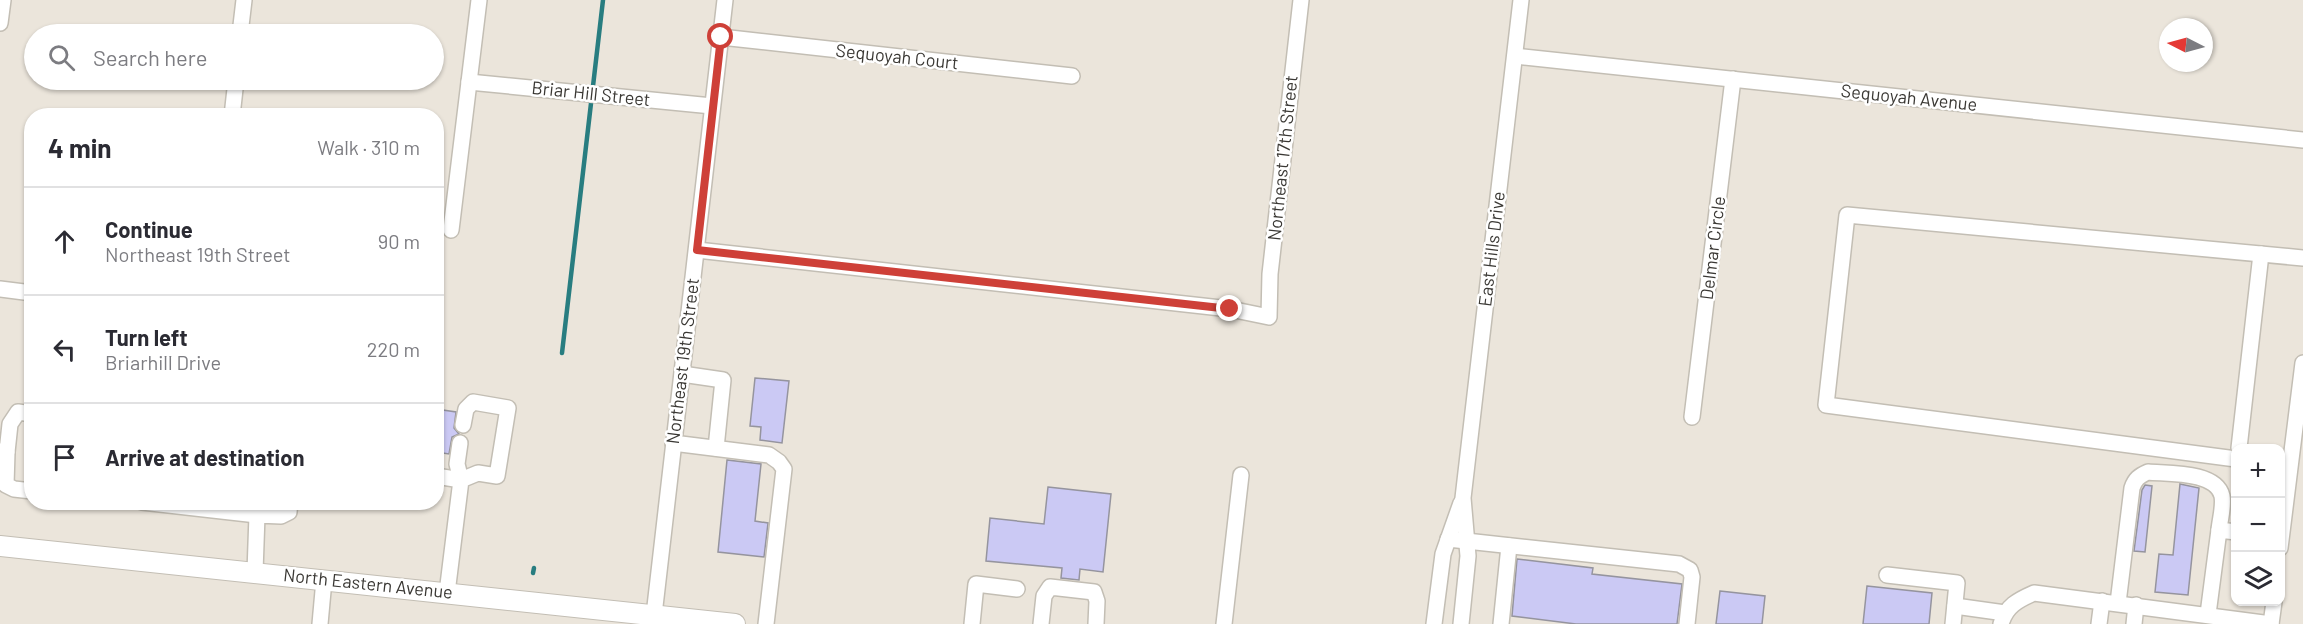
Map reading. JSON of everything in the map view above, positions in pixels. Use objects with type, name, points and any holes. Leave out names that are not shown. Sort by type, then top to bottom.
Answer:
[{"type":"main road","name":"North Eastern Avenue","points":[[0,546],[735,624]]},
{"type":"street","points":[[0,23],[3,0]]},
{"type":"street","points":[[241,24],[244,0]]},
{"type":"street","points":[[451,230],[479,0]]},
{"type":"street","name":"Northeast 19th Street","points":[[654,615],[725,0]]},
{"type":"street","name":"Northeast 17th Street","points":[[697,250],[1230,309],[1269,317],[1270,274],[1301,0]]},
{"type":"street","name":"East Hills Drive","points":[[1461,624],[1468,556],[1463,498],[1521,0]]},
{"type":"street","name":"Sequoyah Court","points":[[721,37],[1072,76]]},
{"type":"street","name":"Sequoyah Avenue","points":[[1515,56],[2303,140]]},
{"type":"street","name":"Delmar Circle","points":[[1692,417],[1733,79]]},
{"type":"street","name":"Briar Hill Street","points":[[469,82],[712,106]]},
{"type":"street","points":[[233,108],[235,90]]},
{"type":"street","points":[[2231,458],[1826,405],[1847,215],[2303,258]]},
{"type":"street","points":[[2239,444],[2261,254]]},
{"type":"street","points":[[0,290],[24,292]]},
{"type":"street","points":[[2285,514],[2303,363]]},
{"type":"street","points":[[682,374],[723,380],[716,448]]},
{"type":"street","points":[[444,477],[461,480],[476,474],[497,476],[507,408],[473,402],[466,409],[463,425]]},
{"type":"street","points":[[24,413],[18,412],[10,424],[3,452],[6,485],[24,490]]},
{"type":"street","points":[[447,593],[461,480],[457,464],[460,443]]},
{"type":"street","points":[[673,443],[768,455],[779,462],[784,469],[766,624]]},
{"type":"street","points":[[2118,603],[2132,488],[2135,480],[2148,472],[2189,476],[2211,482],[2219,489],[2223,498],[2208,614]]},
{"type":"street","points":[[1224,624],[1241,475]]},
{"type":"street","name":"East Hills Drive","points":[[1434,624],[1443,554],[1463,498]]},
{"type":"street","points":[[213,510],[281,516],[289,510]]},
{"type":"street","points":[[255,572],[257,515]]},
{"type":"street","points":[[2219,530],[2231,532]]},
{"type":"street","points":[[1448,539],[1686,566],[1692,577],[1687,624]]},
{"type":"street","points":[[1502,624],[1509,546]]},
{"type":"street","points":[[1887,575],[1957,583],[1953,624]]},
{"type":"street","points":[[320,624],[324,579]]},
{"type":"street","points":[[972,624],[976,584],[1017,589]]},
{"type":"street","points":[[1041,624],[1044,596],[1050,587],[1094,592],[1096,624]]},
{"type":"street","points":[[1954,606],[2003,618],[2021,598],[2034,593],[2271,624],[2273,606]]},
{"type":"street","points":[[2099,624],[2102,601]]},
{"type":"street","points":[[2134,624],[2136,605]]},
{"type":"building","points":[[755,378],[789,381],[782,443],[760,440],[761,427],[750,426]]},
{"type":"building","points":[[444,410],[456,412],[454,428],[459,434],[452,437],[449,454],[444,453]]},
{"type":"building","points":[[727,460],[761,464],[755,521],[768,523],[764,557],[718,552]]},
{"type":"building","points":[[2180,484],[2199,488],[2188,595],[2155,592],[2159,554],[2173,555]]},
{"type":"building","points":[[2145,485],[2152,486],[2145,552],[2134,551],[2142,490]]},
{"type":"building","points":[[1048,487],[1111,494],[1103,572],[1080,569],[1079,580],[1061,578],[1062,568],[986,561],[990,518],[1044,524]]},
{"type":"building","points":[[1517,559],[1593,568],[1592,574],[1682,584],[1677,624],[1576,624],[1512,616]]},
{"type":"building","points":[[1867,586],[1932,593],[1929,624],[1863,624]]},
{"type":"building","points":[[1720,591],[1765,596],[1762,624],[1716,624]]},
{"type":"waterway","points":[[562,353],[603,0]]},
{"type":"waterway","points":[[533,573],[534,568]]},
{"type":"route","points":[[721,37],[697,250],[1230,309]]}]
